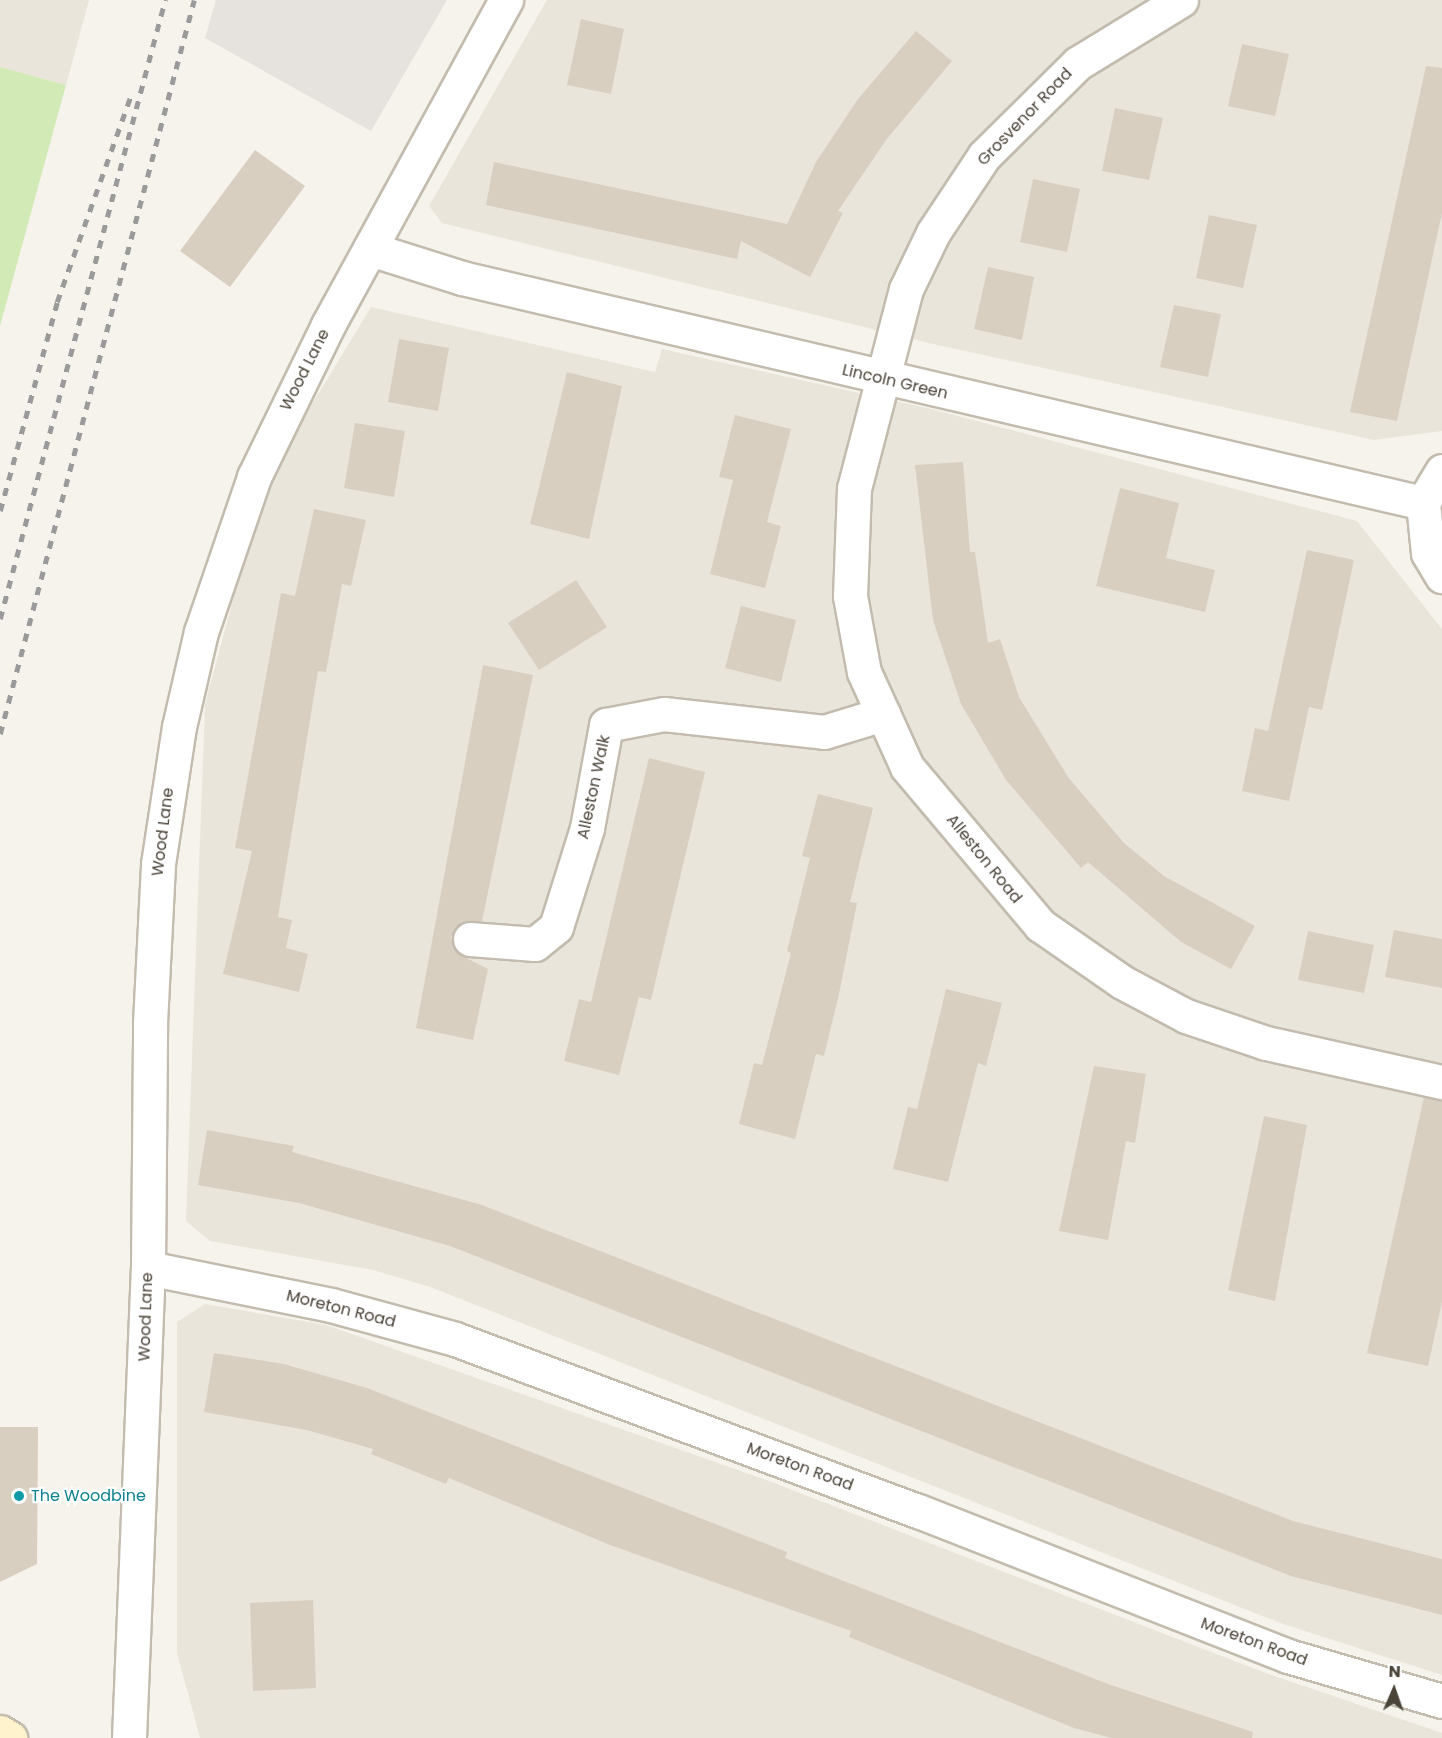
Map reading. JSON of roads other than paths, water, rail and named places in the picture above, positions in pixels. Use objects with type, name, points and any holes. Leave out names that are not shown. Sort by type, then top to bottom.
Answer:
[{"type":"street","name":"Wood Lane","points":[[129,1738],[148,1268],[158,864],[179,727],[201,632],[254,477],[370,249],[506,0]]},
{"type":"street","name":"Grosvenor Road","points":[[880,378],[906,289],[933,233],[984,156],[1078,63],[1181,0]]},
{"type":"street","name":"Lincoln Green","points":[[370,249],[462,278],[880,378],[1424,503]]},
{"type":"street","name":"Alleston Road","points":[[880,378],[854,488],[850,596],[864,672],[907,767],[1011,894],[1040,925],[1122,981],[1186,1016],[1266,1043],[1442,1082]]},
{"type":"street","points":[[1442,471],[1424,503],[1428,553],[1442,576]]},
{"type":"street","name":"Alleston Walk","points":[[470,939],[534,944],[556,927],[586,828],[606,725],[664,714],[824,732],[883,714]]},
{"type":"street","name":"Moreton Road","points":[[148,1268],[331,1305],[454,1340],[907,1507],[1288,1656],[1442,1701]]},
{"type":"street","points":[[0,1732],[10,1738]]},
{"type":"railway","points":[[0,619],[165,0]]},
{"type":"railway","points":[[0,734],[194,0]]},
{"type":"railway","points":[[0,511],[57,302],[131,95]]},
{"type":"place","name":"The Woodbine","points":[[19,1496]]}]
